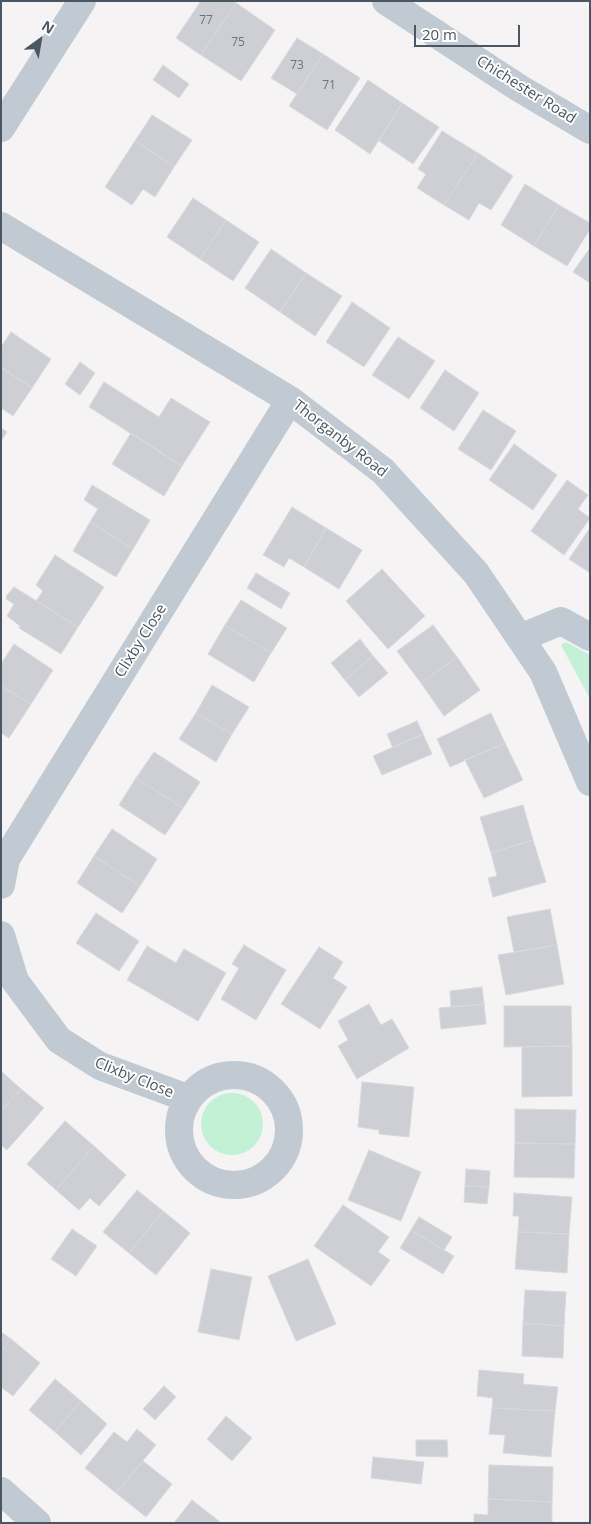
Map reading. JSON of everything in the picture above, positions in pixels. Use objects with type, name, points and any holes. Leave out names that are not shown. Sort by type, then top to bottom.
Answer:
[{"type":"street","points":[[1,128],[82,1]]},
{"type":"street","name":"Chichester Road","points":[[386,1],[519,88],[590,130]]},
{"type":"street","name":"Thorganby Road","points":[[1,226],[290,400],[383,471],[476,573],[543,672],[590,782]]},
{"type":"street","name":"Clixby Close","points":[[1,885],[6,859],[290,400]]},
{"type":"street","points":[[520,638],[561,621],[590,638]]},
{"type":"street","name":"Clixby Close","points":[[1,935],[15,981],[59,1040],[100,1066],[187,1098]]},
{"type":"street","name":"Clixby Close","points":[[238,1074],[266,1083],[284,1105],[290,1134],[280,1162],[258,1181],[230,1186],[202,1176],[183,1154],[178,1126],[187,1098],[209,1079],[238,1074]]},
{"type":"street","points":[[1,1491],[37,1523]]},
{"type":"green space","points":[[566,642],[590,655],[590,699],[561,645]]},
{"type":"green space","points":[[232,1093],[249,1098],[254,1102],[258,1107],[263,1124],[258,1141],[254,1146],[249,1150],[232,1155],[215,1150],[210,1146],[206,1141],[201,1124],[206,1107],[210,1102],[215,1098]]},
{"type":"building","points":[[201,1],[232,1],[236,3],[201,55],[176,38]]},
{"type":"building","points":[[236,3],[275,30],[241,81],[201,55]]},
{"type":"building","points":[[297,38],[323,54],[297,94],[271,78]]},
{"type":"building","points":[[323,54],[360,78],[327,130],[289,106]]},
{"type":"building","points":[[163,65],[189,84],[179,98],[153,80]]},
{"type":"building","points":[[368,80],[402,103],[370,154],[335,130]]},
{"type":"building","points":[[402,103],[439,127],[413,164],[379,141]]},
{"type":"building","points":[[152,115],[192,140],[174,167],[135,141]]},
{"type":"building","points":[[442,131],[478,153],[444,205],[417,188],[426,174],[418,169]]},
{"type":"building","points":[[135,141],[174,167],[155,197],[143,189],[132,205],[105,187]]},
{"type":"building","points":[[478,153],[513,176],[491,210],[479,203],[469,220],[444,205]]},
{"type":"building","points":[[525,184],[559,205],[534,246],[501,225]]},
{"type":"building","points":[[193,198],[226,220],[200,259],[167,237]]},
{"type":"building","points":[[559,205],[590,223],[590,229],[567,266],[534,246]]},
{"type":"building","points":[[226,220],[259,242],[233,281],[200,259]]},
{"type":"building","points":[[590,248],[590,283],[573,272]]},
{"type":"building","points":[[271,249],[306,273],[280,312],[245,288]]},
{"type":"building","points":[[306,273],[342,296],[315,336],[280,312]]},
{"type":"building","points":[[352,302],[390,328],[364,367],[326,342]]},
{"type":"building","points":[[11,332],[51,359],[32,388],[1,367],[1,347]]},
{"type":"building","points":[[398,337],[435,361],[409,399],[372,375]]},
{"type":"building","points":[[80,362],[95,373],[80,395],[65,384]]},
{"type":"building","points":[[1,367],[32,388],[13,416],[1,408]]},
{"type":"building","points":[[445,370],[479,393],[454,431],[420,408]]},
{"type":"building","points":[[104,382],[159,417],[171,398],[210,422],[182,466],[89,407]]},
{"type":"building","points":[[483,410],[516,431],[491,470],[458,449]]},
{"type":"building","points":[[1,428],[7,432],[1,441]]},
{"type":"building","points":[[131,433],[182,466],[164,496],[112,464]]},
{"type":"building","points":[[514,444],[557,475],[533,510],[489,480]]},
{"type":"building","points":[[567,480],[588,495],[578,509],[590,518],[564,555],[531,531]]},
{"type":"building","points":[[92,485],[150,520],[133,549],[90,522],[98,509],[84,500]]},
{"type":"building","points":[[292,507],[326,528],[304,567],[289,558],[284,567],[263,555]]},
{"type":"building","points":[[90,522],[133,549],[116,577],[73,551]]},
{"type":"building","points":[[326,528],[362,550],[339,589],[304,567]]},
{"type":"building","points":[[590,528],[590,573],[569,559]]},
{"type":"building","points":[[55,555],[104,587],[78,627],[36,601],[43,591],[36,585]]},
{"type":"building","points":[[382,569],[425,616],[388,649],[346,601]]},
{"type":"building","points":[[256,573],[290,593],[281,609],[247,588]]},
{"type":"building","points":[[14,587],[78,627],[61,654],[19,628],[20,626],[7,616],[14,604],[6,599]]},
{"type":"building","points":[[241,600],[287,628],[271,653],[225,625]]},
{"type":"building","points":[[225,625],[271,653],[254,682],[208,654]]},
{"type":"building","points":[[433,625],[457,657],[421,683],[397,651]]},
{"type":"building","points":[[360,639],[373,656],[345,680],[331,663]]},
{"type":"building","points":[[14,644],[53,670],[31,704],[1,686],[1,664]]},
{"type":"building","points":[[373,656],[388,673],[359,697],[345,680]]},
{"type":"building","points":[[457,657],[480,690],[444,716],[421,683]]},
{"type":"building","points":[[212,685],[249,707],[232,734],[196,713]]},
{"type":"building","points":[[1,686],[31,704],[9,738],[1,733]]},
{"type":"building","points":[[196,713],[232,734],[216,762],[179,739]]},
{"type":"building","points":[[491,713],[505,743],[450,767],[437,739]]},
{"type":"building","points":[[417,721],[423,734],[393,748],[387,734]]},
{"type":"building","points":[[423,734],[432,754],[382,775],[373,756]]},
{"type":"building","points":[[505,743],[523,780],[484,798],[465,760]]},
{"type":"building","points":[[154,752],[200,782],[183,808],[136,778]]},
{"type":"building","points":[[136,778],[183,808],[165,835],[119,805]]},
{"type":"building","points":[[523,805],[533,840],[491,853],[480,817]]},
{"type":"building","points":[[112,829],[157,859],[140,886],[94,856]]},
{"type":"building","points":[[533,840],[546,882],[493,897],[488,878],[497,876],[491,853]]},
{"type":"building","points":[[94,856],[140,886],[122,913],[77,883]]},
{"type":"building","points":[[550,909],[557,945],[514,952],[507,917]]},
{"type":"building","points":[[96,913],[139,941],[119,971],[76,943]]},
{"type":"building","points":[[244,945],[286,970],[256,1020],[221,999],[239,968],[232,964]]},
{"type":"building","points":[[557,945],[564,984],[506,995],[498,955]]},
{"type":"building","points":[[147,946],[176,963],[184,949],[226,973],[198,1021],[127,980]]},
{"type":"building","points":[[319,947],[343,962],[333,978],[347,987],[320,1029],[281,1004]]},
{"type":"building","points":[[482,987],[484,1004],[451,1007],[450,991]]},
{"type":"building","points":[[369,1004],[381,1025],[392,1019],[409,1048],[357,1079],[338,1046],[348,1040],[338,1021]]},
{"type":"building","points":[[484,1004],[486,1024],[441,1029],[439,1008]]},
{"type":"building","points":[[504,1006],[571,1006],[572,1046],[504,1047]]},
{"type":"building","points":[[572,1046],[572,1096],[522,1097],[522,1047]]},
{"type":"building","points":[[1,1071],[21,1089],[1,1111]]},
{"type":"building","points":[[362,1082],[414,1087],[409,1137],[379,1134],[379,1130],[358,1127]]},
{"type":"building","points":[[21,1089],[44,1108],[7,1150],[1,1145],[1,1111]]},
{"type":"building","points":[[515,1109],[576,1110],[575,1144],[515,1143]]},
{"type":"building","points":[[65,1121],[94,1146],[56,1190],[27,1164]]},
{"type":"building","points":[[515,1143],[575,1144],[574,1178],[514,1177]]},
{"type":"building","points":[[94,1146],[126,1175],[99,1206],[90,1198],[79,1210],[56,1190]]},
{"type":"building","points":[[369,1150],[421,1172],[401,1221],[348,1200]]},
{"type":"building","points":[[466,1169],[490,1171],[489,1187],[465,1186]]},
{"type":"building","points":[[465,1186],[489,1187],[487,1204],[464,1202]]},
{"type":"building","points":[[137,1190],[163,1211],[129,1253],[103,1232]]},
{"type":"building","points":[[514,1193],[572,1197],[569,1234],[518,1232],[519,1216],[513,1216]]},
{"type":"building","points":[[343,1205],[389,1237],[378,1252],[390,1260],[371,1286],[314,1246]]},
{"type":"building","points":[[163,1211],[190,1233],[156,1275],[129,1253]]},
{"type":"building","points":[[419,1217],[452,1237],[444,1250],[411,1230]]},
{"type":"building","points":[[72,1229],[97,1246],[76,1276],[51,1259]]},
{"type":"building","points":[[411,1230],[454,1256],[443,1274],[400,1248]]},
{"type":"building","points":[[518,1232],[569,1234],[567,1273],[515,1269]]},
{"type":"building","points":[[308,1259],[336,1324],[296,1341],[268,1276]]},
{"type":"building","points":[[211,1269],[252,1277],[239,1340],[198,1332]]},
{"type":"building","points":[[525,1290],[566,1292],[564,1326],[523,1323]]},
{"type":"building","points":[[523,1323],[564,1326],[563,1358],[522,1356]]},
{"type":"building","points":[[1,1332],[11,1339],[1,1351]]},
{"type":"building","points":[[11,1339],[40,1363],[13,1396],[1,1387],[1,1351]]},
{"type":"building","points":[[479,1370],[524,1374],[523,1384],[558,1387],[555,1411],[492,1408],[493,1398],[477,1396]]},
{"type":"building","points":[[55,1379],[81,1401],[55,1432],[29,1410]]},
{"type":"building","points":[[164,1386],[176,1397],[155,1420],[143,1409]]},
{"type":"building","points":[[81,1401],[107,1424],[81,1455],[55,1432]]},
{"type":"building","points":[[492,1408],[555,1411],[551,1457],[503,1453],[505,1435],[489,1434]]},
{"type":"building","points":[[226,1416],[252,1438],[232,1461],[207,1439]]},
{"type":"building","points":[[137,1429],[156,1445],[116,1493],[85,1468],[114,1432],[127,1442]]},
{"type":"building","points":[[416,1440],[447,1440],[448,1457],[416,1456]]},
{"type":"building","points":[[373,1457],[424,1462],[421,1484],[371,1478]]},
{"type":"building","points":[[143,1461],[172,1484],[146,1517],[116,1493]]},
{"type":"building","points":[[489,1465],[553,1467],[552,1502],[488,1499]]},
{"type":"building","points":[[488,1499],[552,1502],[552,1523],[474,1523],[474,1514],[488,1515]]},
{"type":"building","points":[[192,1500],[220,1522],[174,1523]]}]
